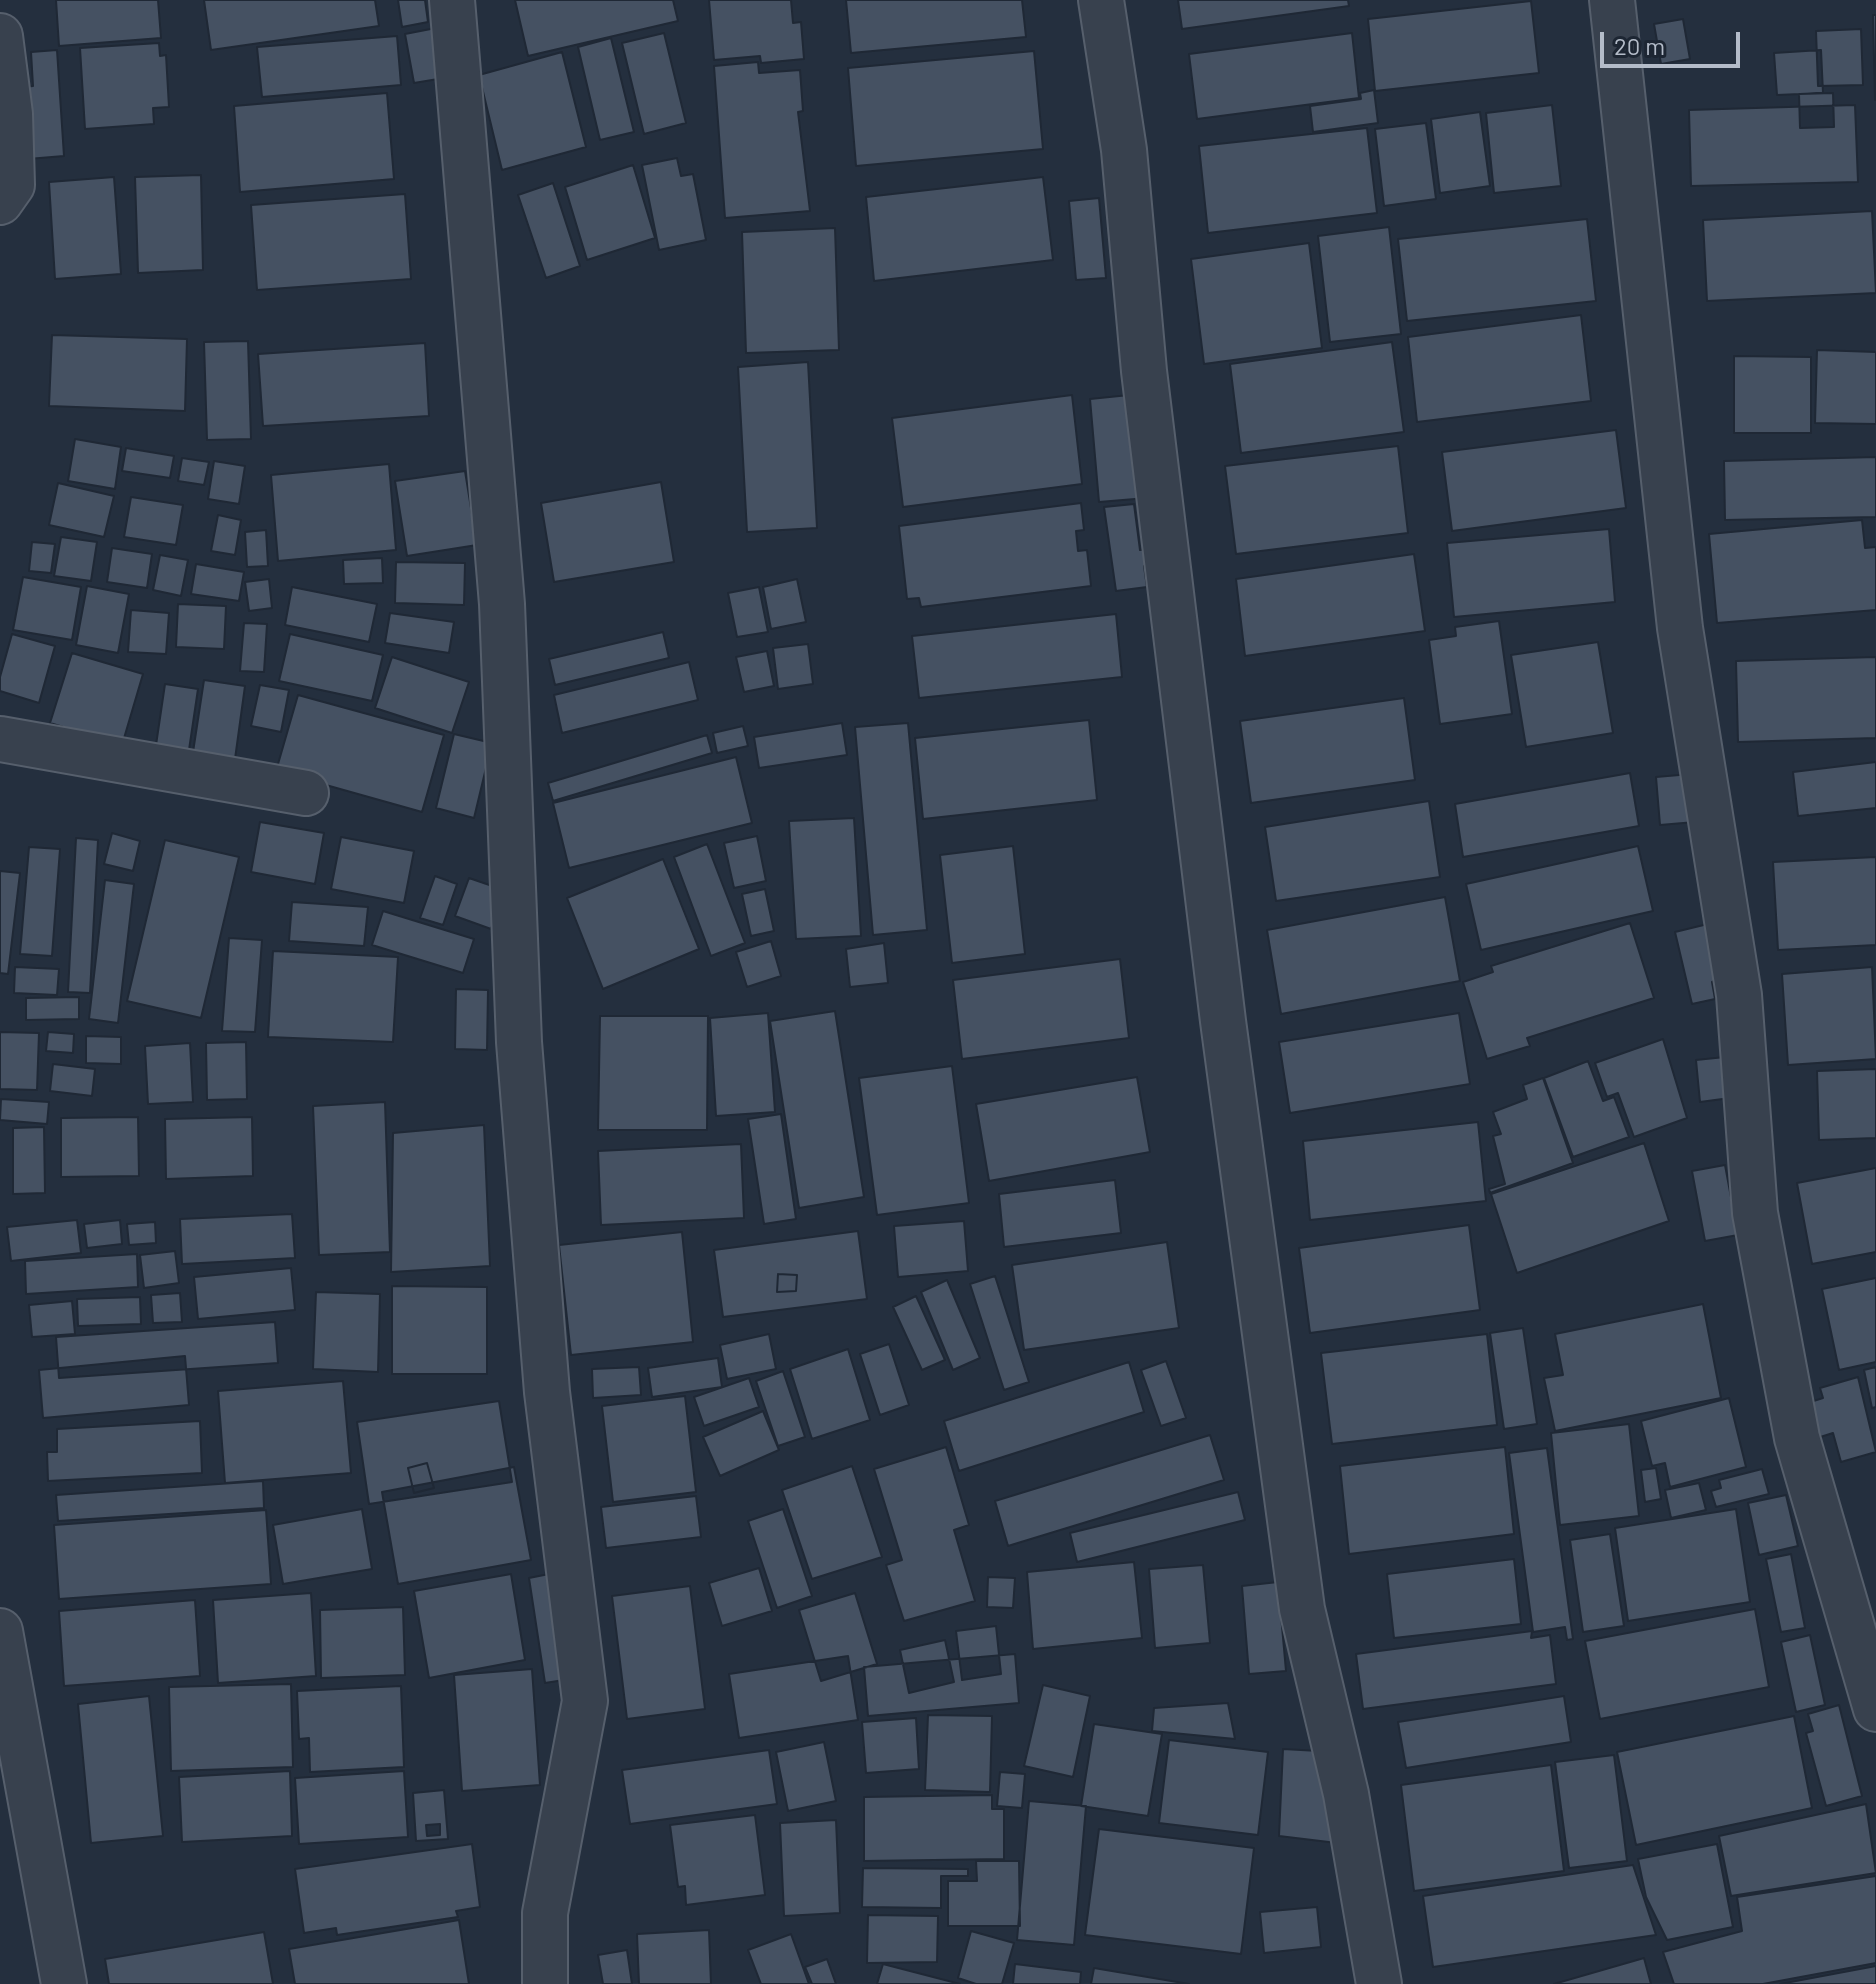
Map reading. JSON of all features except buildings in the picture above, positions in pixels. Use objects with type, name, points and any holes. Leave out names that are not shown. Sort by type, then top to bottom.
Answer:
[{"type":"street","points":[[452,0],[476,246],[502,604],[521,1074],[547,1392],[585,1701],[545,1913],[545,1984]]},
{"type":"street","points":[[1101,0],[1124,150],[1144,371],[1223,1021],[1293,1548],[1302,1609],[1346,1794],[1379,1984]]},
{"type":"street","points":[[1612,0],[1680,628],[1739,995],[1755,1213],[1797,1438],[1876,1709]]},
{"type":"street","points":[[0,36],[10,114],[12,185],[0,202]]},
{"type":"street","points":[[0,739],[306,793]]},
{"type":"street","points":[[0,1631],[64,1984]]}]
